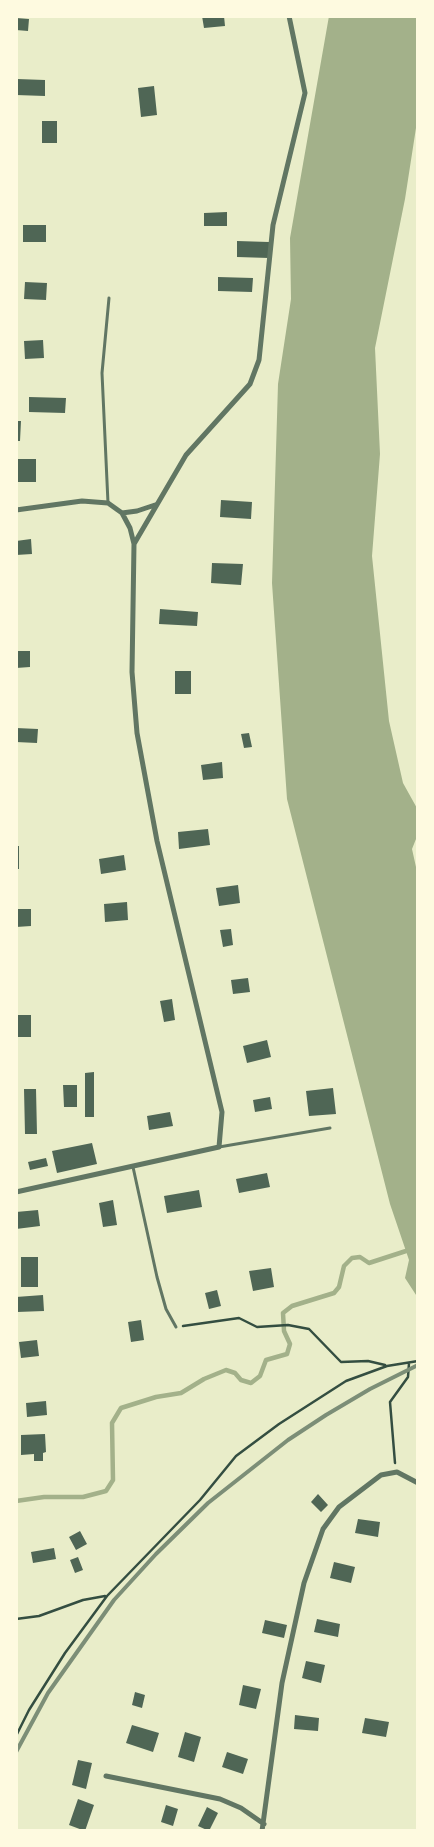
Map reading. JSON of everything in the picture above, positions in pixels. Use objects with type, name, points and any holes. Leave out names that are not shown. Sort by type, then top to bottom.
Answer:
[{"type":"street","points":[[134,544],[155,504],[186,455],[250,384],[259,360],[273,225],[305,93],[289,16]]},
{"type":"street","points":[[16,510],[82,500],[108,503],[122,513],[130,528],[134,544],[132,672],[137,733],[157,841],[222,1112],[219,1147],[133,1168],[16,1192]]},
{"type":"street","points":[[122,513],[137,511],[155,504]]},
{"type":"street","points":[[262,1831],[282,1683],[304,1583],[323,1529],[339,1507],[381,1475],[397,1472],[418,1483]]},
{"type":"street","points":[[106,1776],[220,1799],[241,1808],[264,1824]]},
{"type":"lane","points":[[108,503],[102,373],[109,298]]},
{"type":"lane","points":[[219,1147],[330,1128]]},
{"type":"lane","points":[[133,1168],[157,1277],[166,1309],[176,1327]]},
{"type":"path","points":[[176,1327],[239,1318],[257,1327],[288,1325],[309,1329],[341,1362],[368,1361],[387,1366]]},
{"type":"path","points":[[16,1736],[29,1710],[65,1653],[106,1596],[200,1500],[236,1456],[279,1424],[346,1381],[387,1366],[418,1360]]},
{"type":"path","points":[[397,1472],[390,1402],[408,1377],[410,1363]]},
{"type":"path","points":[[16,1619],[39,1616],[83,1600],[106,1596]]},
{"type":"shaded area","points":[[329,16],[418,16],[418,115],[405,199],[375,348],[380,454],[372,556],[389,721],[403,783],[418,810],[418,834],[412,849],[418,876],[418,1298],[405,1278],[409,1260],[390,1204],[287,799],[272,583],[278,384],[291,299],[290,238]]},
{"type":"building","points":[[202,16],[224,16],[225,26],[204,28]]},
{"type":"building","points":[[16,18],[29,19],[28,31],[16,30]]},
{"type":"building","points":[[17,79],[45,80],[45,96],[16,95]]},
{"type":"building","points":[[154,86],[157,115],[141,117],[138,88]]},
{"type":"building","points":[[42,121],[57,121],[57,143],[42,143]]},
{"type":"building","points":[[227,212],[227,226],[204,226],[204,213]]},
{"type":"building","points":[[23,225],[46,225],[46,242],[23,242]]},
{"type":"building","points":[[237,241],[269,242],[269,258],[237,257]]},
{"type":"building","points":[[218,277],[253,278],[252,292],[218,291]]},
{"type":"building","points":[[25,282],[47,283],[46,300],[24,299]]},
{"type":"building","points":[[43,340],[44,358],[25,359],[24,341]]},
{"type":"building","points":[[29,397],[66,398],[65,413],[29,412]]},
{"type":"building","points":[[16,421],[21,421],[20,441],[16,441]]},
{"type":"building","points":[[16,459],[36,459],[36,482],[16,482]]},
{"type":"building","points":[[221,500],[252,502],[251,519],[220,517]]},
{"type":"building","points":[[31,539],[32,554],[16,555],[16,541]]},
{"type":"building","points":[[212,563],[243,564],[241,585],[211,583]]},
{"type":"building","points":[[160,609],[198,612],[197,626],[159,624]]},
{"type":"building","points":[[16,651],[30,651],[30,667],[16,668]]},
{"type":"building","points":[[175,671],[191,671],[191,694],[175,694]]},
{"type":"building","points":[[16,728],[38,729],[37,743],[16,742]]},
{"type":"building","points":[[249,733],[252,747],[244,748],[241,734]]},
{"type":"building","points":[[222,762],[223,778],[203,780],[201,765]]},
{"type":"building","points":[[208,829],[210,845],[179,849],[178,832]]},
{"type":"building","points":[[16,846],[19,846],[19,869],[16,869]]},
{"type":"building","points":[[124,855],[126,870],[101,874],[99,859]]},
{"type":"building","points":[[238,885],[240,903],[219,906],[216,888]]},
{"type":"building","points":[[127,902],[128,920],[105,922],[104,904]]},
{"type":"building","points":[[16,909],[31,909],[31,926],[16,927]]},
{"type":"building","points":[[231,929],[233,945],[223,947],[220,930]]},
{"type":"building","points":[[248,978],[250,992],[233,994],[231,980]]},
{"type":"building","points":[[172,999],[175,1020],[164,1022],[160,1001]]},
{"type":"building","points":[[16,1015],[31,1015],[31,1037],[16,1037]]},
{"type":"building","points":[[267,1040],[271,1057],[247,1063],[243,1046]]},
{"type":"building","points":[[94,1072],[94,1117],[85,1117],[85,1073]]},
{"type":"building","points":[[63,1085],[77,1085],[77,1107],[64,1107]]},
{"type":"building","points":[[333,1088],[336,1114],[309,1116],[306,1091]]},
{"type":"building","points":[[24,1089],[36,1089],[37,1134],[25,1134]]},
{"type":"building","points":[[270,1097],[272,1109],[255,1112],[253,1100]]},
{"type":"building","points":[[170,1112],[173,1126],[149,1130],[147,1116]]},
{"type":"building","points":[[92,1143],[97,1164],[57,1173],[52,1151]]},
{"type":"building","points":[[46,1158],[48,1166],[30,1170],[28,1162]]},
{"type":"building","points":[[267,1173],[270,1187],[239,1193],[236,1179]]},
{"type":"building","points":[[199,1190],[202,1207],[167,1213],[164,1196]]},
{"type":"building","points":[[113,1200],[117,1225],[103,1227],[99,1203]]},
{"type":"building","points":[[38,1210],[40,1226],[16,1229],[16,1212]]},
{"type":"building","points":[[21,1257],[38,1257],[38,1287],[21,1287]]},
{"type":"building","points":[[271,1268],[274,1287],[253,1291],[249,1271]]},
{"type":"building","points":[[217,1290],[221,1306],[209,1309],[205,1293]]},
{"type":"building","points":[[43,1295],[44,1311],[17,1312],[16,1297]]},
{"type":"building","points":[[141,1320],[144,1340],[131,1342],[128,1322]]},
{"type":"building","points":[[37,1340],[39,1356],[21,1358],[19,1342]]},
{"type":"building","points":[[46,1401],[47,1415],[27,1417],[26,1403]]},
{"type":"building","points":[[45,1434],[46,1452],[43,1453],[43,1461],[34,1461],[34,1454],[21,1455],[21,1435]]},
{"type":"building","points":[[318,1494],[328,1505],[321,1512],[311,1502]]},
{"type":"building","points":[[358,1519],[380,1522],[378,1537],[355,1533]]},
{"type":"building","points":[[80,1531],[87,1544],[76,1550],[69,1537]]},
{"type":"building","points":[[54,1548],[56,1559],[33,1563],[31,1552]]},
{"type":"building","points":[[78,1557],[83,1570],[75,1573],[70,1560]]},
{"type":"building","points":[[334,1562],[355,1567],[351,1583],[330,1578]]},
{"type":"building","points":[[317,1619],[340,1624],[338,1637],[314,1632]]},
{"type":"building","points":[[265,1620],[287,1625],[284,1638],[262,1633]]},
{"type":"building","points":[[306,1661],[325,1665],[321,1683],[302,1678]]},
{"type":"building","points":[[243,1685],[261,1689],[256,1709],[239,1705]]},
{"type":"building","points":[[135,1692],[145,1695],[142,1708],[132,1705]]},
{"type":"building","points":[[295,1715],[319,1718],[318,1731],[294,1729]]},
{"type":"building","points":[[365,1718],[389,1722],[386,1737],[362,1733]]},
{"type":"building","points":[[132,1725],[159,1733],[153,1752],[126,1743]]},
{"type":"building","points":[[185,1732],[201,1737],[194,1762],[178,1757]]},
{"type":"building","points":[[227,1752],[248,1759],[243,1774],[222,1767]]},
{"type":"building","points":[[78,1760],[92,1763],[86,1789],[72,1785]]},
{"type":"building","points":[[78,1799],[94,1805],[85,1831],[69,1825]]},
{"type":"building","points":[[166,1805],[178,1809],[173,1826],[161,1822]]},
{"type":"building","points":[[207,1807],[218,1813],[209,1831],[198,1826]]},
{"type":"waterway","points":[[16,1501],[44,1497],[83,1497],[106,1491],[113,1480],[112,1423],[121,1408],[156,1397],[181,1393],[204,1379],[226,1370],[235,1373],[241,1380],[251,1383],[260,1376],[266,1360],[287,1354],[290,1344],[284,1331],[283,1313],[292,1306],[334,1293],[339,1287],[344,1266],[352,1258],[360,1257],[369,1263],[406,1251]]},
{"type":"railway","points":[[16,1752],[48,1693],[114,1600],[156,1554],[208,1503],[288,1440],[326,1415],[370,1389],[418,1365]]}]
